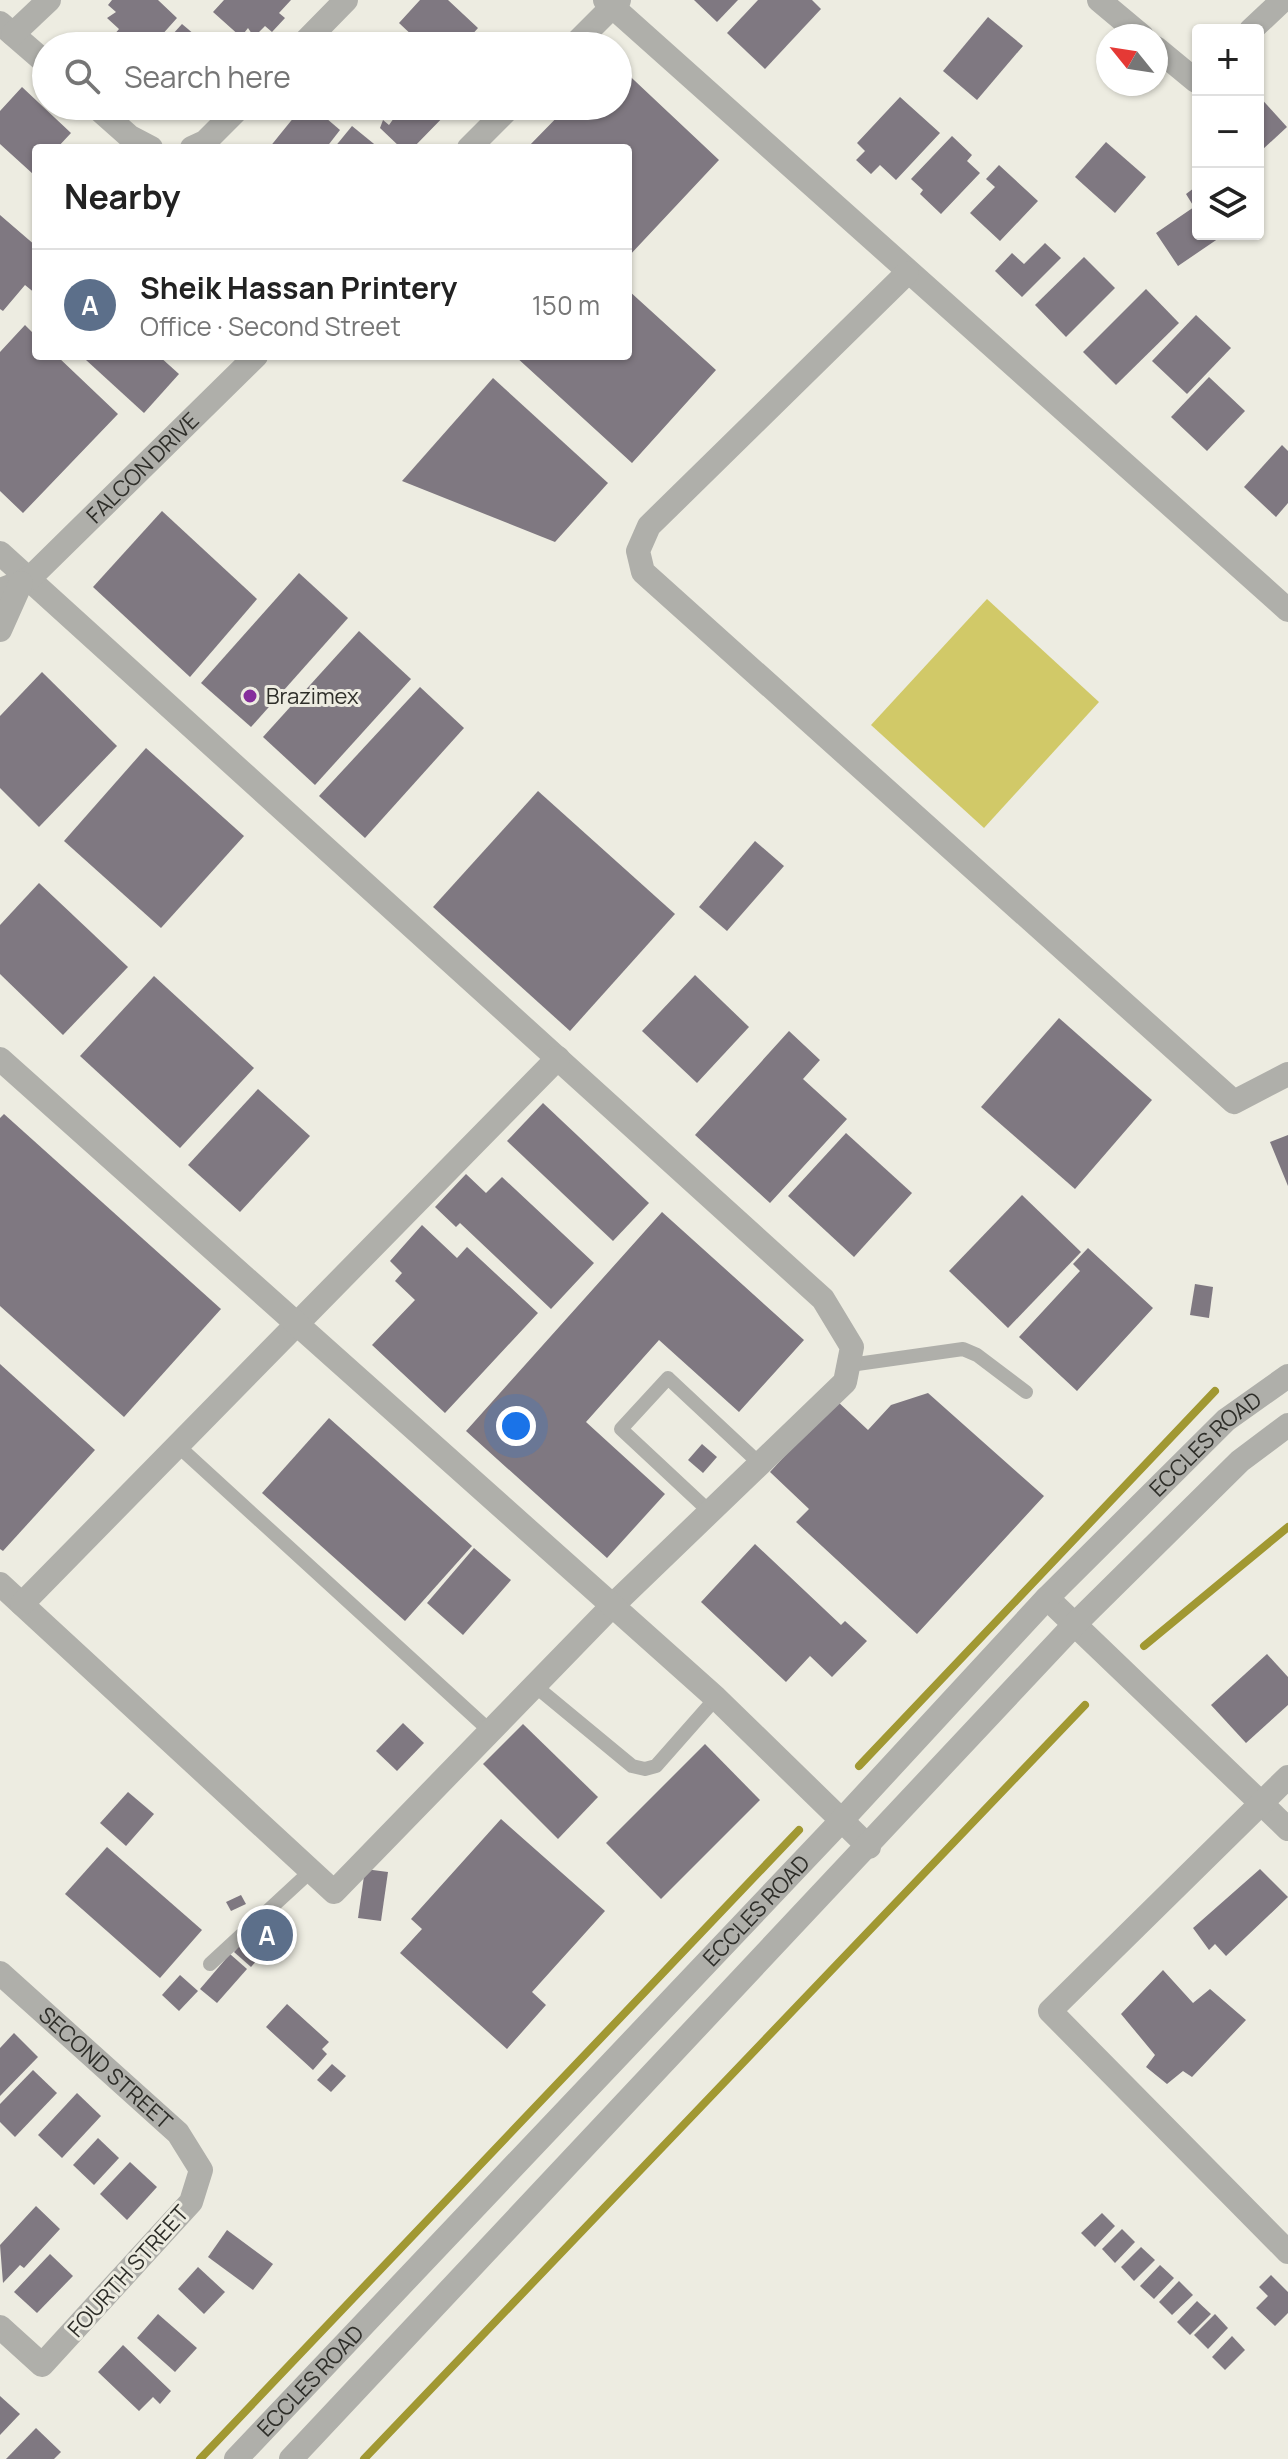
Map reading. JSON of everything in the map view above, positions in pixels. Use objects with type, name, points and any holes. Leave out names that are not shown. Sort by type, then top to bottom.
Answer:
[{"type":"street","points":[[32,50],[7,28],[49,0]]},
{"type":"street","points":[[315,32],[346,0]]},
{"type":"street","points":[[1099,0],[1128,24]]},
{"type":"street","points":[[1257,24],[1283,0]]},
{"type":"street","points":[[585,32],[612,2],[907,273],[1288,610]]},
{"type":"street","points":[[1168,58],[1192,78]]},
{"type":"street","points":[[111,120],[143,144]]},
{"type":"street","points":[[201,144],[227,120]]},
{"type":"street","points":[[473,144],[497,120]]},
{"type":"street","points":[[907,273],[649,526],[638,551],[643,572],[1234,1102],[1288,1074]]},
{"type":"street","name":"FALCON DRIVE","points":[[0,630],[17,584],[252,360]]},
{"type":"street","points":[[0,553],[17,584],[558,1058],[823,1299],[852,1347],[845,1382],[612,1606],[334,1892],[0,1584]]},
{"type":"street","points":[[22,1604],[558,1058]]},
{"type":"street","points":[[0,1059],[716,1698],[869,1847]]},
{"type":"street","name":"ECCLES ROAD","points":[[236,2459],[841,1821],[1047,1598],[1226,1420],[1288,1376]]},
{"type":"street","name":"ECCLES ROAD","points":[[291,2459],[869,1847],[1074,1625],[1240,1461],[1288,1425]]},
{"type":"street","points":[[1047,1598],[1288,1829]]},
{"type":"street","points":[[1288,1777],[1050,2011],[1288,2252]]},
{"type":"street","name":"SECOND STREET","points":[[0,1973],[178,2133],[201,2170]]},
{"type":"street","name":"FOURTH STREET","points":[[0,2327],[42,2365],[191,2202],[201,2170]]},
{"type":"lane","points":[[850,1365],[963,1349],[977,1355],[1026,1392]]},
{"type":"lane","points":[[710,1512],[621,1429],[668,1378],[759,1463]]},
{"type":"lane","points":[[177,1445],[490,1731]]},
{"type":"lane","points":[[534,1685],[632,1766],[645,1769],[656,1766],[716,1698]]},
{"type":"lane","points":[[210,1964],[312,1870]]},
{"type":"shaded area","points":[[987,599],[1099,702],[984,828],[871,725]]},
{"type":"building","points":[[112,0],[158,0],[177,18],[164,32],[116,32],[119,29],[107,18],[116,12],[108,5]]},
{"type":"building","points":[[224,0],[291,0],[279,13],[285,18],[272,32],[265,26],[259,32],[251,32],[248,28],[245,32],[235,32],[213,12]]},
{"type":"building","points":[[420,0],[448,0],[478,28],[474,32],[409,32],[399,23]]},
{"type":"building","points":[[694,0],[738,0],[717,22]]},
{"type":"building","points":[[758,0],[812,0],[821,9],[765,69],[727,33]]},
{"type":"building","points":[[988,17],[1023,46],[977,100],[943,71]]},
{"type":"building","points":[[182,24],[191,32],[175,32]]},
{"type":"building","points":[[632,78],[719,160],[632,253],[632,144],[531,144],[554,120],[632,120]]},
{"type":"building","points":[[22,87],[32,96],[32,120],[57,120],[71,133],[61,144],[32,144],[32,173],[0,144],[0,111]]},
{"type":"building","points":[[900,97],[940,133],[896,180],[880,165],[871,174],[856,160],[865,151],[857,143]]},
{"type":"building","points":[[1264,102],[1287,127],[1264,148]]},
{"type":"building","points":[[292,120],[328,120],[340,130],[329,144],[272,144]]},
{"type":"building","points":[[383,120],[389,125],[393,120],[440,120],[417,144],[397,144],[380,128]]},
{"type":"building","points":[[352,126],[374,144],[337,144]]},
{"type":"building","points":[[952,136],[972,155],[967,161],[980,173],[941,214],[920,194],[923,190],[911,179]]},
{"type":"building","points":[[1106,142],[1146,177],[1115,213],[1075,177]]},
{"type":"building","points":[[999,165],[1038,201],[1000,241],[970,213],[995,187],[986,179]]},
{"type":"building","points":[[1192,190],[1192,204],[1186,194]]},
{"type":"building","points":[[1192,208],[1192,240],[1216,240],[1178,266],[1156,233]]},
{"type":"building","points":[[0,215],[32,243],[32,291],[25,285],[3,311],[0,309]]},
{"type":"building","points":[[1045,243],[1061,258],[1022,297],[995,271],[1012,253],[1024,264]]},
{"type":"building","points":[[1084,257],[1115,288],[1066,337],[1035,305]]},
{"type":"building","points":[[1146,289],[1179,323],[1116,385],[1083,352]]},
{"type":"building","points":[[632,294],[716,370],[632,463],[519,360],[632,360]]},
{"type":"building","points":[[1196,315],[1231,348],[1187,394],[1152,361]]},
{"type":"building","points":[[25,325],[32,332],[32,360],[61,360],[118,414],[23,513],[0,491],[0,352]]},
{"type":"building","points":[[86,360],[163,360],[179,374],[144,413]]},
{"type":"building","points":[[1209,377],[1245,411],[1207,451],[1171,417]]},
{"type":"building","points":[[493,378],[608,483],[555,542],[402,481]]},
{"type":"building","points":[[1282,445],[1288,451],[1288,503],[1276,517],[1244,487]]},
{"type":"building","points":[[162,511],[257,599],[190,677],[93,587]]},
{"type":"building","points":[[299,573],[348,618],[251,727],[201,683]]},
{"type":"building","points":[[359,631],[411,679],[315,785],[263,737]]},
{"type":"building","points":[[42,672],[117,746],[39,827],[0,788],[0,716]]},
{"type":"building","points":[[420,687],[464,728],[365,838],[319,796]]},
{"type":"building","points":[[146,748],[244,836],[161,928],[64,841]]},
{"type":"building","points":[[538,791],[675,914],[570,1031],[433,907]]},
{"type":"building","points":[[755,841],[784,866],[727,931],[699,907]]},
{"type":"building","points":[[39,883],[128,967],[63,1035],[0,974],[0,925]]},
{"type":"building","points":[[695,975],[749,1027],[697,1083],[642,1031]]},
{"type":"building","points":[[154,976],[254,1068],[180,1148],[80,1056]]},
{"type":"building","points":[[1059,1018],[1152,1100],[1075,1189],[981,1107]]},
{"type":"building","points":[[789,1031],[820,1060],[803,1079],[847,1119],[770,1203],[695,1135]]},
{"type":"building","points":[[258,1089],[310,1136],[240,1212],[188,1165]]},
{"type":"building","points":[[543,1103],[649,1203],[613,1241],[507,1141]]},
{"type":"building","points":[[4,1114],[221,1309],[124,1417],[0,1306],[0,1118]]},
{"type":"building","points":[[846,1133],[912,1193],[854,1257],[788,1196]]},
{"type":"building","points":[[1288,1135],[1288,1186],[1270,1142]]},
{"type":"building","points":[[466,1174],[486,1193],[502,1177],[594,1263],[551,1309],[460,1223],[456,1227],[435,1207]]},
{"type":"building","points":[[1022,1195],[1081,1252],[1008,1328],[949,1271]]},
{"type":"building","points":[[662,1212],[804,1340],[739,1412],[659,1340],[586,1422],[665,1494],[607,1558],[466,1431]]},
{"type":"building","points":[[422,1225],[457,1258],[467,1247],[538,1313],[445,1413],[372,1345],[415,1300],[395,1281],[402,1273],[390,1261]]},
{"type":"building","points":[[1088,1248],[1153,1308],[1077,1391],[1019,1337],[1080,1271],[1073,1264]]},
{"type":"building","points":[[1195,1284],[1213,1287],[1209,1318],[1190,1315]]},
{"type":"building","points":[[0,1364],[95,1450],[3,1551],[0,1549]]},
{"type":"building","points":[[928,1393],[1044,1496],[917,1634],[796,1522],[809,1509],[770,1472],[836,1400],[868,1430],[891,1405]]},
{"type":"building","points":[[329,1418],[472,1546],[405,1621],[262,1493]]},
{"type":"building","points":[[702,1444],[717,1457],[703,1473],[688,1460]]},
{"type":"building","points":[[755,1544],[841,1625],[845,1621],[867,1641],[832,1677],[810,1656],[786,1682],[701,1602]]},
{"type":"building","points":[[474,1548],[511,1580],[463,1635],[427,1603]]},
{"type":"building","points":[[1267,1654],[1288,1677],[1288,1705],[1246,1743],[1211,1705]]},
{"type":"building","points":[[403,1723],[424,1743],[397,1771],[376,1751]]},
{"type":"building","points":[[523,1724],[598,1797],[558,1839],[483,1764]]},
{"type":"building","points":[[705,1744],[760,1800],[661,1899],[606,1843]]},
{"type":"building","points":[[128,1792],[154,1814],[126,1846],[100,1823]]},
{"type":"building","points":[[501,1819],[605,1911],[532,1992],[546,2005],[507,2049],[400,1953],[422,1929],[411,1919]]},
{"type":"building","points":[[107,1847],[202,1930],[160,1978],[65,1894]]},
{"type":"building","points":[[365,1869],[388,1872],[381,1921],[358,1918]]},
{"type":"building","points":[[1260,1869],[1288,1897],[1226,1956],[1215,1944],[1209,1950],[1193,1928]]},
{"type":"building","points":[[241,1895],[246,1904],[231,1911],[226,1902]]},
{"type":"building","points":[[248,1936],[265,1951],[251,1967],[234,1952]]},
{"type":"building","points":[[230,1954],[247,1969],[217,2003],[200,1989]]},
{"type":"building","points":[[1163,1970],[1193,2003],[1210,1989],[1246,2020],[1192,2077],[1183,2071],[1167,2084],[1146,2067],[1155,2055],[1121,2014]]},
{"type":"building","points":[[180,1975],[198,1991],[179,2011],[162,1995]]},
{"type":"building","points":[[287,2004],[329,2042],[322,2049],[327,2054],[313,2070],[266,2027]]},
{"type":"building","points":[[14,2033],[38,2057],[0,2096],[0,2048]]},
{"type":"building","points":[[332,2064],[346,2076],[331,2092],[317,2080]]},
{"type":"building","points":[[33,2070],[57,2093],[15,2137],[0,2122],[0,2104]]},
{"type":"building","points":[[77,2093],[101,2116],[62,2158],[38,2135]]},
{"type":"building","points":[[98,2138],[119,2158],[94,2185],[73,2165]]},
{"type":"building","points":[[130,2162],[157,2187],[127,2220],[100,2194]]},
{"type":"building","points":[[36,2206],[60,2229],[24,2268],[20,2265],[3,2283],[0,2245]]},
{"type":"building","points":[[1102,2213],[1115,2226],[1095,2247],[1081,2233]]},
{"type":"building","points":[[1122,2229],[1135,2242],[1115,2263],[1102,2249]]},
{"type":"building","points":[[227,2230],[273,2264],[253,2290],[208,2257]]},
{"type":"building","points":[[1141,2247],[1155,2260],[1134,2281],[1121,2267]]},
{"type":"building","points":[[50,2254],[73,2276],[37,2313],[14,2292]]},
{"type":"building","points":[[1160,2265],[1174,2278],[1154,2299],[1140,2286]]},
{"type":"building","points":[[198,2267],[225,2292],[204,2314],[178,2289]]},
{"type":"building","points":[[1271,2275],[1288,2292],[1288,2313],[1275,2326],[1256,2308],[1268,2296],[1259,2287]]},
{"type":"building","points":[[1179,2281],[1193,2295],[1172,2315],[1159,2302]]},
{"type":"building","points":[[1197,2301],[1211,2314],[1190,2335],[1177,2322]]},
{"type":"building","points":[[158,2314],[197,2348],[175,2372],[137,2338]]},
{"type":"building","points":[[1215,2314],[1228,2328],[1208,2349],[1194,2335]]},
{"type":"building","points":[[1232,2336],[1245,2350],[1225,2370],[1212,2357]]},
{"type":"building","points":[[123,2345],[171,2391],[160,2404],[153,2397],[139,2411],[98,2372]]},
{"type":"building","points":[[0,2396],[20,2414],[0,2435]]},
{"type":"building","points":[[36,2428],[61,2452],[54,2459],[6,2459]]},
{"type":"waterway","points":[[859,1766],[1215,1391]]},
{"type":"waterway","points":[[1144,1646],[1288,1527]]},
{"type":"waterway","points":[[364,2459],[1085,1705]]},
{"type":"waterway","points":[[200,2459],[799,1830]]},
{"type":"place","name":"Brazimex","points":[[250,696]]},
{"type":"place","name":"Sheik Hassan Printery","points":[[267,1935]]}]
